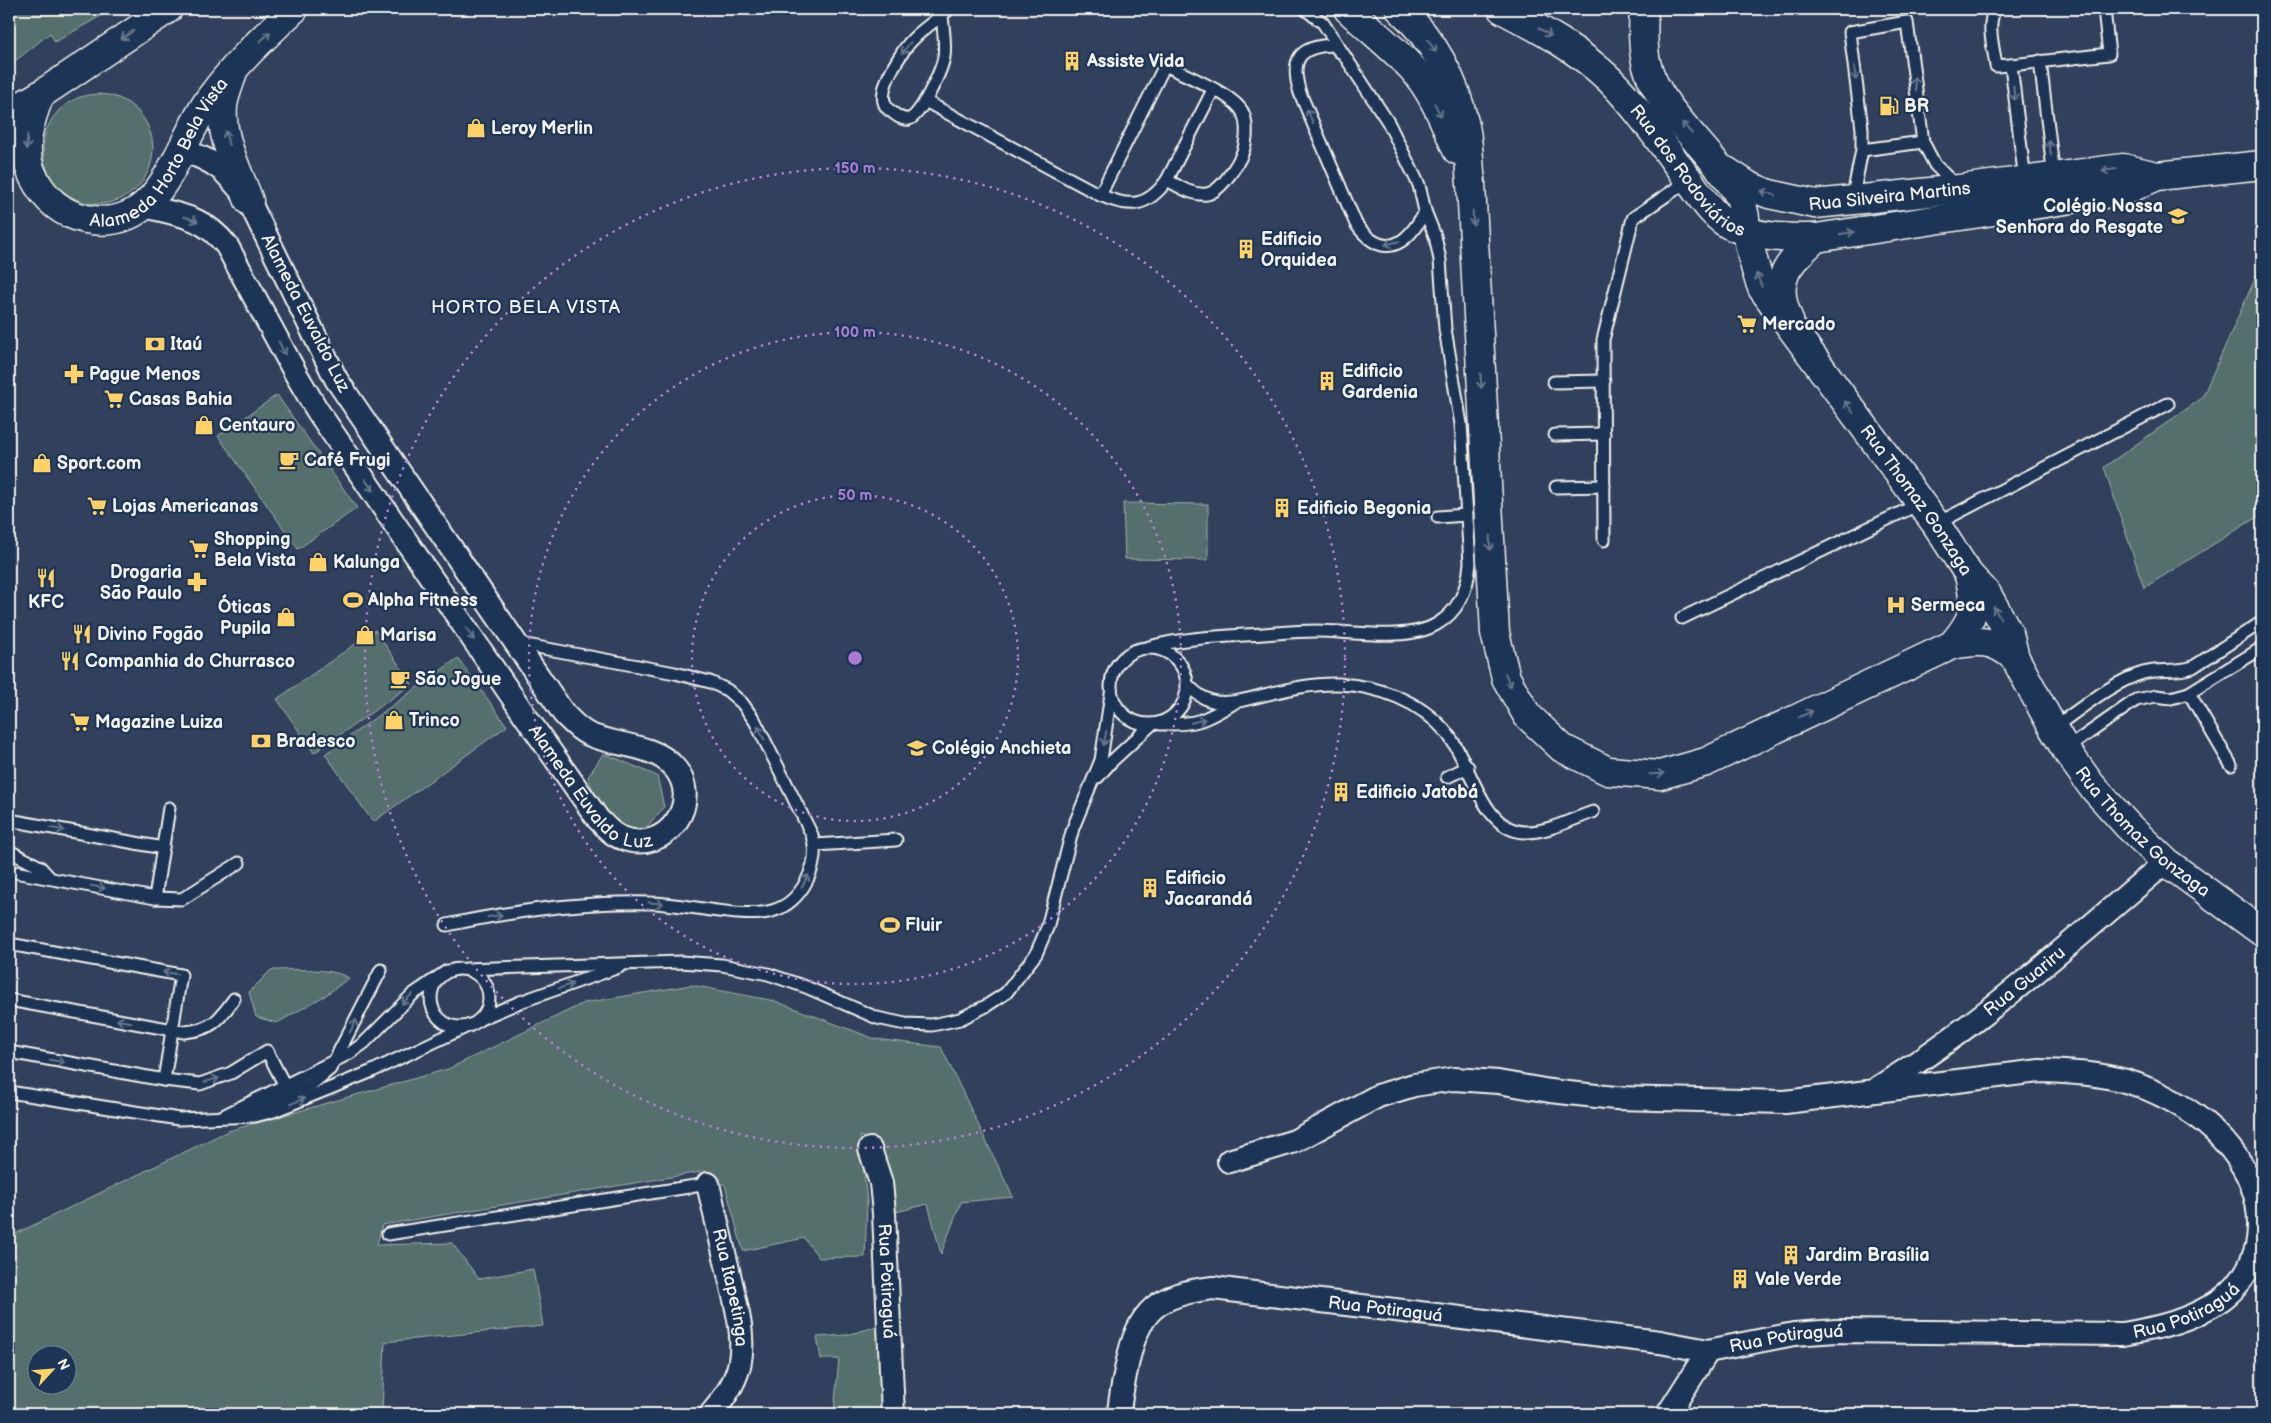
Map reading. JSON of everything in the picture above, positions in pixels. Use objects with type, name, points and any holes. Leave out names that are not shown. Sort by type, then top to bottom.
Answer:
[{"type":"main road","points":[[9,113],[40,95],[168,9]]},
{"type":"main road","name":"Alameda Horto Bela Vista","points":[[40,95],[31,119],[26,147],[30,169],[40,190],[55,206],[75,217],[97,221],[120,218],[144,206],[157,194],[205,105],[236,64],[294,9]]},
{"type":"main road","points":[[1348,9],[1413,70],[1426,88],[1442,116],[1471,184]]},
{"type":"main road","points":[[1400,9],[1416,24],[1445,67],[1465,127],[1471,184],[1495,633],[1506,678],[1527,714],[1562,748],[1608,771],[1660,775],[1706,762],[1952,644],[1970,641],[1992,643],[2004,648],[2015,658]]},
{"type":"main road","name":"Rua dos Rodoviários","points":[[1502,9],[1579,53],[1610,80],[1644,120],[1713,211],[1732,227],[1747,231],[1740,199],[1719,165],[1670,108],[1657,88],[1646,59],[1644,9]]},
{"type":"main road","points":[[236,64],[223,104],[223,121],[233,158],[249,200]]},
{"type":"main road","name":"Rua Silveira Martins","points":[[1719,165],[1748,186],[1769,194],[1815,204],[1959,189],[2123,168],[2157,176]]},
{"type":"main road","name":"Rua Silveira Martins","points":[[1747,231],[1792,238],[1816,238],[2124,190],[2157,176],[2262,165]]},
{"type":"main road","name":"Rua Thomaz Gonzaga","points":[[1747,231],[1754,269],[1762,288],[1929,514],[1969,575],[1987,594],[2009,634],[2015,658],[2060,739],[2091,785],[2128,826],[2166,862],[2262,932]]},
{"type":"main road","points":[[1796,335],[1785,310],[1781,290],[1783,279],[1787,266],[1816,238]]},
{"type":"main road","points":[[1952,644],[1966,629],[1972,613],[1974,598],[1969,575]]},
{"type":"street","name":"Alameda Euvaldo Luz","points":[[144,206],[205,224],[216,232],[227,246],[317,410],[524,714],[598,819],[610,831],[622,838],[638,842],[655,839],[669,832],[678,819],[685,802],[685,788],[672,764],[654,753],[585,733],[564,714],[336,379],[249,200],[234,181],[206,158],[181,150]]},
{"type":"street","name":"Rua Guariru","points":[[1874,1090],[1912,1066],[1989,1011],[2166,862]]},
{"type":"street","name":"Rua Potiraguá","points":[[1119,1414],[1132,1342],[1140,1324],[1153,1308],[1169,1298],[1190,1291],[1213,1288],[1660,1342],[1708,1351],[1794,1334],[1836,1331],[2123,1334],[2162,1327],[2200,1313],[2224,1298],[2240,1282],[2252,1262],[2260,1232],[2260,1205],[2252,1177],[2236,1153],[2210,1126],[2177,1103],[2147,1088],[2112,1077],[2076,1072],[2040,1071],[1785,1102],[1615,1098],[1550,1091],[1498,1082],[1454,1079],[1414,1085],[1378,1096],[1295,1141],[1230,1162]]},
{"type":"street","name":"Rua Potiraguá","points":[[870,1149],[881,1184],[884,1214],[894,1414]]},
{"type":"street","name":"Rua Itapetinga","points":[[708,1184],[736,1306],[741,1339],[740,1361],[736,1377],[726,1396],[711,1414]]},
{"type":"street","points":[[1668,1414],[1708,1351]]},
{"type":"lane","points":[[217,1118],[350,1053],[364,1043],[412,994],[447,971],[456,968],[681,962],[722,965],[768,974],[806,987],[877,1018],[906,1024],[932,1025],[960,1019],[1006,993],[1036,954],[1047,928],[1073,828],[1102,760],[1111,694],[1111,680],[1115,667],[1124,657],[1135,650],[1185,639],[1315,631],[1417,632],[1436,625],[1451,612],[1460,600],[1469,582],[1460,424],[1445,329],[1440,260],[1435,236],[1425,211],[1419,185],[1388,122],[1323,23],[1305,9]]},
{"type":"lane","points":[[1995,9],[1991,28],[1996,66],[2109,54],[2104,9]]},
{"type":"lane","points":[[946,12],[944,58],[925,101],[916,114],[909,119],[902,118],[885,108],[882,100],[882,91],[904,49],[946,12]]},
{"type":"lane","points":[[1852,201],[1862,150],[1862,129],[1850,32],[1907,22],[1923,142],[1935,165],[1959,189]]},
{"type":"lane","points":[[1351,65],[1334,45],[1319,45],[1305,50],[1296,61],[1295,77],[1300,93],[1356,224],[1366,238],[1380,246],[1395,244],[1406,238],[1417,227],[1425,211]]},
{"type":"lane","points":[[2040,61],[2054,177]]},
{"type":"lane","points":[[2011,64],[2026,181]]},
{"type":"lane","points":[[1100,195],[1165,65],[1234,103],[1243,114],[1247,131],[1245,146],[1226,180],[1207,194],[1194,193],[1167,180]]},
{"type":"lane","points":[[925,101],[1100,195],[1117,203],[1133,204],[1148,200],[1158,193],[1167,180],[1213,90]]},
{"type":"lane","points":[[1862,150],[1923,142]]},
{"type":"lane","points":[[1604,540],[1603,340],[1633,218],[1689,180]]},
{"type":"lane","points":[[1554,382],[1604,381]]},
{"type":"lane","points":[[1682,618],[1929,514],[2168,404]]},
{"type":"lane","points":[[1555,435],[1604,434]]},
{"type":"lane","points":[[1556,487],[1604,486]]},
{"type":"lane","points":[[1438,517],[1466,515]]},
{"type":"lane","points":[[2060,739],[2114,686],[2145,672],[2181,670],[2193,667],[2262,622]]},
{"type":"lane","points":[[447,925],[564,906],[617,903],[653,902],[755,914],[772,912],[788,904],[800,891],[810,872],[815,855],[815,845],[798,806],[755,722],[742,703],[726,690],[710,682],[675,673],[516,643]]},
{"type":"lane","points":[[1149,647],[1164,650],[1176,658],[1184,671],[1188,685],[1196,695],[1207,700],[1236,702],[1288,689],[1326,684],[1360,685],[1385,692],[1405,701],[1427,714],[1446,732],[1468,767],[1492,816],[1505,826],[1522,832],[1537,832],[1593,812]]},
{"type":"lane","points":[[2060,739],[2136,700],[2156,696],[2171,698],[2189,693],[2262,648]]},
{"type":"lane","points":[[1094,782],[1111,762],[1153,725],[1175,715],[1186,696],[1188,685]]},
{"type":"lane","points":[[2189,693],[2231,764]]},
{"type":"lane","points":[[1111,694],[1115,705],[1132,721],[1153,725],[1180,725],[1204,720],[1236,702]]},
{"type":"lane","points":[[1447,777],[1468,767]]},
{"type":"lane","points":[[156,898],[169,808]]},
{"type":"lane","points":[[9,820],[163,848]]},
{"type":"lane","points":[[815,845],[896,840]]},
{"type":"lane","points":[[9,852],[40,867],[50,878]]},
{"type":"lane","points":[[9,871],[156,898],[182,899],[239,863]]},
{"type":"lane","points":[[9,944],[181,975],[164,1080]]},
{"type":"lane","points":[[447,971],[434,983],[431,992],[433,1009],[444,1022],[462,1027],[520,1002],[630,964]]},
{"type":"lane","points":[[9,1092],[179,1119],[238,1117],[274,1111],[370,1072],[474,1022],[487,1006],[488,990],[483,980],[476,973],[466,969]]},
{"type":"lane","points":[[238,1117],[312,1084],[323,1076],[335,1061],[381,970]]},
{"type":"lane","points":[[9,1000],[172,1030],[195,1031],[215,1023],[234,999]]},
{"type":"lane","points":[[9,1052],[164,1080],[200,1084],[231,1074],[267,1052],[285,1086]]},
{"type":"lane","points":[[388,1234],[708,1184]]},
{"type":"green space","points":[[9,9],[113,9],[55,42],[50,33],[9,66]]},
{"type":"green space","points":[[98,94],[119,99],[137,110],[148,128],[153,149],[148,170],[137,188],[119,199],[98,204],[77,199],[59,188],[48,170],[43,149],[48,128],[59,110],[77,99]]},
{"type":"green space","points":[[2262,263],[2262,519],[2257,517],[2144,588],[2104,467],[2202,398]]},
{"type":"green space","points":[[277,395],[357,508],[298,549],[218,436]]},
{"type":"green space","points":[[1123,503],[1208,504],[1208,560],[1125,559]]},
{"type":"green space","points":[[375,630],[412,684],[314,753],[277,699]]},
{"type":"green space","points":[[458,658],[507,726],[373,822],[325,754]]},
{"type":"green space","points":[[603,754],[657,776],[664,807],[639,836],[599,807],[588,777]]},
{"type":"green space","points":[[271,970],[332,972],[349,978],[326,995],[277,1023],[256,1017],[249,992]]},
{"type":"green space","points":[[691,985],[775,1001],[875,1039],[941,1047],[1013,1197],[961,1202],[941,1254],[928,1204],[896,1212],[880,1142],[860,1136],[867,1202],[865,1257],[819,1258],[804,1238],[743,1251],[725,1185],[701,1172],[382,1225],[377,1245],[452,1243],[479,1279],[533,1269],[543,1326],[385,1342],[382,1414],[14,1414],[9,1398],[9,1237],[228,1131],[448,1069],[584,1003]]},
{"type":"green space","points":[[883,1325],[885,1414],[829,1414],[834,1412],[839,1359],[821,1359],[817,1337],[846,1335]]},
{"type":"place","name":"Assiste Vida","points":[[1072,61]]},
{"type":"place","name":"BR","points":[[1889,106]]},
{"type":"place","name":"Leroy Merlin","points":[[476,128]]},
{"type":"place","name":"Colégio Nossa Senhora do Resgate","points":[[2178,216]]},
{"type":"place","name":"Edificio Orquidea","points":[[1246,249]]},
{"type":"place","name":"Mercado","points":[[1747,324]]},
{"type":"place","name":"Itaú","points":[[155,344]]},
{"type":"place","name":"Pague Menos","points":[[74,374]]},
{"type":"place","name":"Edificio Gardenia","points":[[1327,381]]},
{"type":"place","name":"Casas Bahia","points":[[114,399]]},
{"type":"place","name":"Centauro","points":[[204,425]]},
{"type":"place","name":"Café Frugi","points":[[289,460]]},
{"type":"place","name":"Sport.com","points":[[42,463]]},
{"type":"place","name":"Lojas Americanas","points":[[97,506]]},
{"type":"place","name":"Edificio Begonia","points":[[1282,508]]},
{"type":"place","name":"Shopping Bela Vista","points":[[199,549]]},
{"type":"place","name":"Kalunga","points":[[318,562]]},
{"type":"place","name":"KFC","points":[[46,578]]},
{"type":"place","name":"Drogaria São Paulo","points":[[197,582]]},
{"type":"place","name":"Alpha Fitness","points":[[353,600]]},
{"type":"place","name":"Sermeca","points":[[1896,605]]},
{"type":"place","name":"Óticas Pupila","points":[[286,617]]},
{"type":"place","name":"Divino Fogão","points":[[82,634]]},
{"type":"place","name":"Marisa","points":[[365,635]]},
{"type":"place","name":"Companhia do Churrasco","points":[[70,661]]},
{"type":"place","name":"São Jogue","points":[[400,679]]},
{"type":"place","name":"Trinco","points":[[394,720]]},
{"type":"place","name":"Magazine Luiza","points":[[80,722]]},
{"type":"place","name":"Bradesco","points":[[261,741]]},
{"type":"place","name":"Colégio Anchieta","points":[[917,748]]},
{"type":"place","name":"Edificio Jatobá","points":[[1341,792]]},
{"type":"place","name":"Edificio Jacarandá","points":[[1150,888]]},
{"type":"place","name":"Fluir","points":[[890,925]]},
{"type":"place","name":"Jardim Brasília","points":[[1791,1255]]},
{"type":"place","name":"Vale Verde","points":[[1740,1279]]},
{"type":"district","name":"HORTO BELA VISTA","points":[[526,306]]}]
